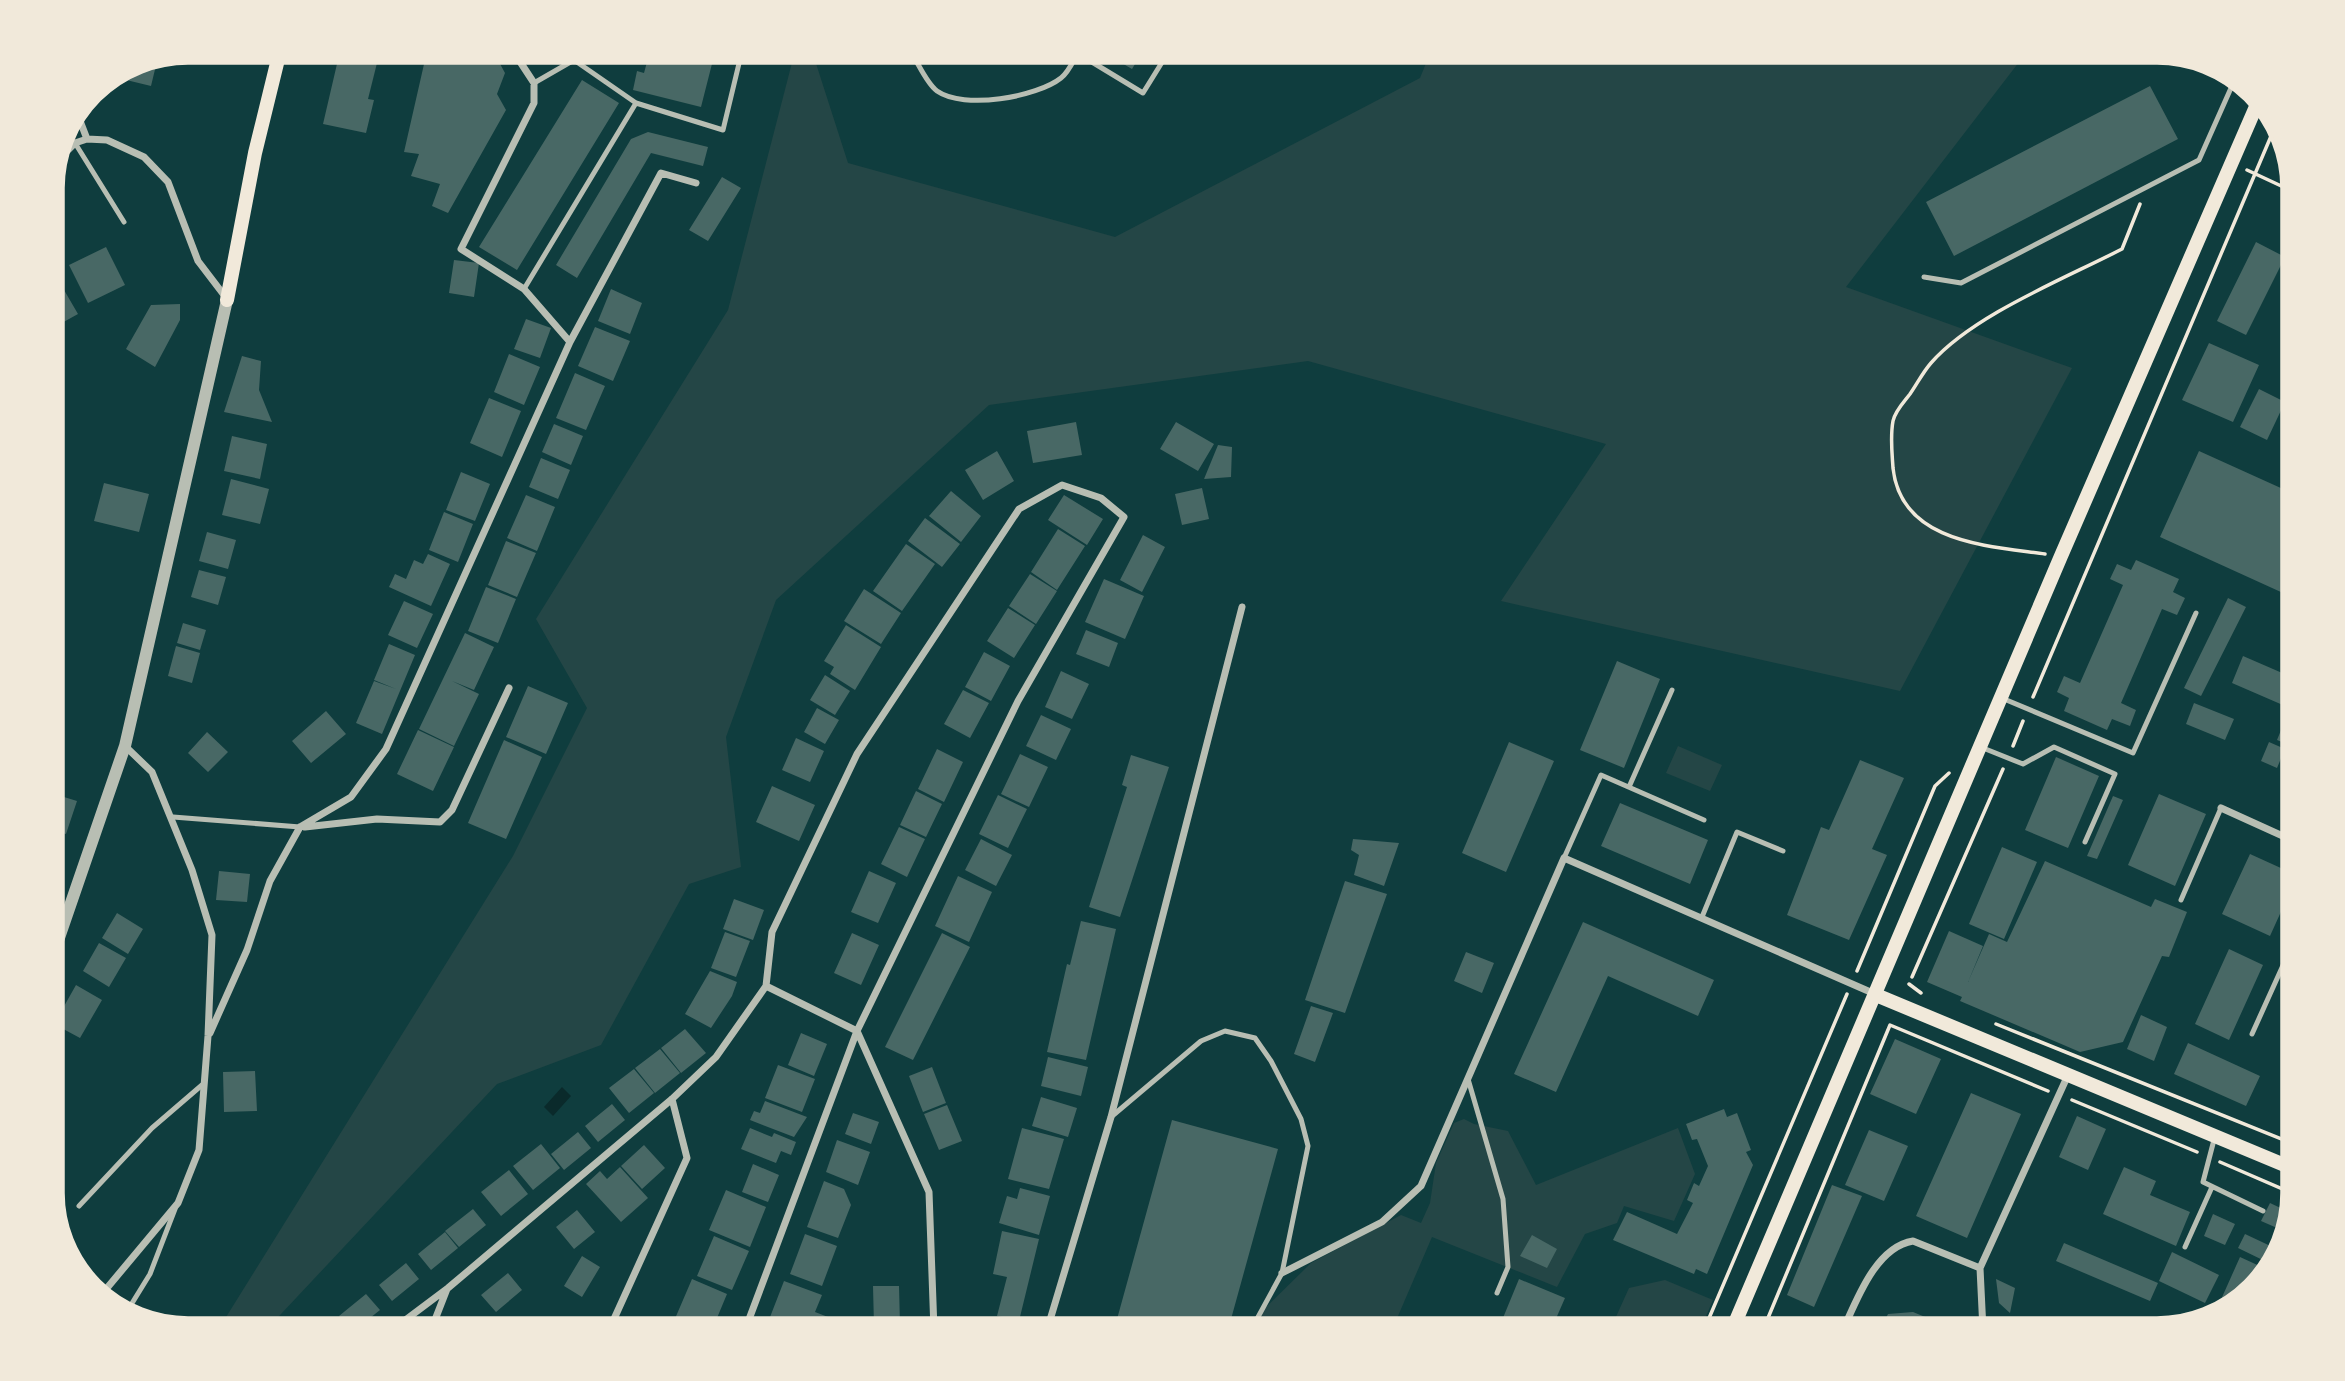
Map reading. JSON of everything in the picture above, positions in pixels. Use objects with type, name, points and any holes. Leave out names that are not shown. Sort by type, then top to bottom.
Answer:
[{"type":"main road","points":[[227,300],[277,63]]},
{"type":"main road","points":[[1737,1318],[2061,556],[2254,110]]},
{"type":"main road","points":[[1876,995],[2282,1164]]},
{"type":"street","points":[[521,63],[534,83],[534,103],[461,249],[524,289],[570,342]]},
{"type":"street","points":[[81,124],[87,139]]},
{"type":"street","points":[[63,926],[125,746],[227,300],[198,261],[168,182],[144,158],[107,140],[87,139],[70,148]]},
{"type":"street","points":[[208,1037],[247,950],[270,881],[300,827],[351,797],[386,750],[570,342],[662,173],[696,183]]},
{"type":"street","points":[[408,1318],[448,1288],[672,1098],[716,1057],[766,986],[772,932],[857,754],[1018,509],[1062,485],[1101,498],[1124,517],[1018,701],[857,1031],[749,1318]]},
{"type":"street","points":[[1051,1318],[1111,1117],[1242,607]]},
{"type":"street","points":[[300,827],[377,820],[440,822],[452,810],[509,688]]},
{"type":"street","points":[[107,1288],[178,1203],[199,1150],[202,1085],[208,1037],[212,935],[173,817],[152,772],[125,746]]},
{"type":"street","points":[[2221,808],[2282,836]]},
{"type":"street","points":[[1282,1273],[1382,1222],[1421,1186],[1564,858],[1876,995]]},
{"type":"street","points":[[766,986],[857,1031],[929,1192],[934,1318]]},
{"type":"street","points":[[1982,1318],[1980,1268],[2068,1074]]},
{"type":"street","points":[[614,1318],[687,1158],[672,1098]]},
{"type":"street","points":[[1849,1318],[1879,1263],[1886,1254],[1902,1243],[1913,1241],[1980,1268]]},
{"type":"street","points":[[436,1318],[448,1288]]},
{"type":"lane","points":[[534,83],[569,63]]},
{"type":"lane","points":[[578,63],[635,103],[723,130],[739,63]]},
{"type":"lane","points":[[919,63],[936,90],[956,100],[1004,99],[1039,90],[1063,77],[1071,63]]},
{"type":"lane","points":[[1095,63],[1143,93],[1161,63]]},
{"type":"lane","points":[[1924,277],[1961,283],[2199,159],[2231,88]]},
{"type":"lane","points":[[524,289],[635,103]]},
{"type":"lane","points":[[75,143],[124,222]]},
{"type":"lane","points":[[2001,698],[2133,753],[2196,613]]},
{"type":"lane","points":[[1629,787],[1672,690]]},
{"type":"lane","points":[[1980,747],[2023,764],[2054,747],[2115,774],[2085,842]]},
{"type":"lane","points":[[1564,858],[1601,775],[1703,820]]},
{"type":"lane","points":[[2181,900],[2221,808]]},
{"type":"lane","points":[[173,817],[300,827]]},
{"type":"lane","points":[[1702,917],[1737,832],[1783,851]]},
{"type":"lane","points":[[2252,1034],[2282,967]]},
{"type":"lane","points":[[1111,1117],[1201,1041],[1225,1031],[1255,1038],[1301,1119],[1308,1146],[1282,1273],[1258,1318]]},
{"type":"lane","points":[[1468,1076],[1503,1199],[1508,1267],[1497,1293]]},
{"type":"lane","points":[[79,1206],[152,1128],[202,1085]]},
{"type":"lane","points":[[2215,1136],[2203,1182],[2263,1211]]},
{"type":"lane","points":[[2185,1247],[2212,1186]]},
{"type":"lane","points":[[132,1304],[150,1274],[178,1203]]},
{"type":"path","points":[[1912,977],[2271,137]]},
{"type":"path","points":[[2232,163],[2282,186]]},
{"type":"path","points":[[2061,556],[1945,536],[1928,529],[1908,505],[1894,476],[1891,441],[1894,417],[1931,363],[1960,338],[1990,317],[2122,249],[2148,186]]},
{"type":"path","points":[[2038,566],[2049,541]]},
{"type":"path","points":[[1709,1318],[1935,786],[1949,772]]},
{"type":"path","points":[[1909,984],[1923,995]]},
{"type":"path","points":[[1987,1020],[2282,1139]]},
{"type":"path","points":[[1768,1318],[1890,1025],[2282,1189]]},
{"type":"shaded area","points":[[792,63],[816,63],[848,163],[1115,237],[1420,78],[1426,63],[2018,63],[1846,287],[2072,368],[1900,691],[1501,601],[1606,444],[1308,361],[989,405],[776,600],[726,737],[741,867],[689,884],[601,1045],[497,1084],[277,1318],[225,1318],[513,856],[587,708],[536,619],[728,310]]},
{"type":"shaded area","points":[[1678,746],[1722,765],[1710,791],[1666,773]]},
{"type":"shaded area","points":[[562,1087],[571,1096],[553,1116],[544,1107]]},
{"type":"shaded area","points":[[1464,1119],[1474,1124],[1508,1131],[1536,1185],[1678,1128],[1695,1174],[1674,1221],[1624,1206],[1617,1223],[1585,1234],[1557,1287],[1432,1237],[1397,1318],[1263,1318],[1261,1312],[1311,1263],[1401,1215],[1421,1223],[1430,1203],[1436,1163],[1454,1123]]},
{"type":"shaded area","points":[[1665,1280],[1713,1300],[1705,1318],[1615,1318],[1629,1288]]},
{"type":"building","points":[[337,63],[377,63],[368,99],[374,100],[366,133],[323,124]]},
{"type":"building","points":[[424,63],[500,63],[505,73],[497,94],[506,110],[448,213],[432,206],[440,184],[411,176],[419,154],[404,152]]},
{"type":"building","points":[[647,63],[712,63],[701,107],[633,90],[637,71],[644,73]]},
{"type":"building","points":[[1122,63],[1136,63],[1132,69]]},
{"type":"building","points":[[155,68],[151,86],[126,80]]},
{"type":"building","points":[[582,80],[619,103],[517,270],[479,247]]},
{"type":"building","points":[[2150,86],[2178,139],[1954,256],[1926,202]]},
{"type":"building","points":[[648,132],[708,147],[703,166],[651,153],[577,278],[556,265],[631,139]]},
{"type":"building","points":[[722,177],[741,188],[708,241],[689,230]]},
{"type":"building","points":[[2256,242],[2282,255],[2282,263],[2246,335],[2217,321]]},
{"type":"building","points":[[106,247],[125,285],[88,303],[69,265]]},
{"type":"building","points":[[454,260],[479,263],[474,297],[449,293]]},
{"type":"building","points":[[63,288],[78,314],[63,322]]},
{"type":"building","points":[[611,289],[642,303],[630,334],[598,321]]},
{"type":"building","points":[[180,304],[180,320],[155,367],[126,349],[151,305]]},
{"type":"building","points":[[526,319],[551,328],[540,358],[514,349]]},
{"type":"building","points":[[595,327],[630,341],[613,381],[578,366]]},
{"type":"building","points":[[2209,343],[2259,365],[2233,422],[2182,400]]},
{"type":"building","points":[[509,354],[540,367],[524,405],[494,392]]},
{"type":"building","points":[[242,356],[261,361],[259,390],[272,422],[224,412]]},
{"type":"building","points":[[575,373],[605,386],[586,430],[556,418]]},
{"type":"building","points":[[2259,389],[2282,400],[2282,408],[2267,440],[2240,427]]},
{"type":"building","points":[[489,398],[521,411],[502,457],[470,443]]},
{"type":"building","points":[[1076,422],[1082,455],[1033,463],[1027,431]]},
{"type":"building","points":[[1176,422],[1214,444],[1198,471],[1160,449]]},
{"type":"building","points":[[554,424],[583,436],[571,465],[542,452]]},
{"type":"building","points":[[232,436],[267,444],[260,479],[224,471]]},
{"type":"building","points":[[1218,445],[1232,447],[1231,477],[1204,479]]},
{"type":"building","points":[[997,451],[1014,481],[983,500],[965,470]]},
{"type":"building","points":[[2199,451],[2282,489],[2282,593],[2160,537]]},
{"type":"building","points":[[541,458],[570,470],[558,499],[529,487]]},
{"type":"building","points":[[461,472],[490,484],[475,521],[446,510]]},
{"type":"building","points":[[231,479],[269,489],[260,524],[222,515]]},
{"type":"building","points":[[104,483],[149,494],[139,532],[94,521]]},
{"type":"building","points":[[1202,488],[1209,519],[1182,525],[1175,494]]},
{"type":"building","points":[[951,491],[981,516],[961,542],[929,516]]},
{"type":"building","points":[[526,495],[555,507],[537,551],[507,538]]},
{"type":"building","points":[[1064,495],[1103,519],[1087,545],[1048,520]]},
{"type":"building","points":[[444,512],[473,524],[458,562],[429,550]]},
{"type":"building","points":[[925,518],[960,544],[942,567],[908,541]]},
{"type":"building","points":[[1058,529],[1085,546],[1057,590],[1031,572]]},
{"type":"building","points":[[207,532],[236,540],[228,569],[199,561]]},
{"type":"building","points":[[1143,535],[1165,547],[1142,592],[1120,580]]},
{"type":"building","points":[[506,541],[536,553],[517,597],[488,585]]},
{"type":"building","points":[[906,544],[935,564],[902,611],[873,591]]},
{"type":"building","points":[[428,554],[450,564],[431,606],[389,587],[395,574],[406,579],[414,560],[423,564]]},
{"type":"building","points":[[2136,560],[2179,579],[2173,592],[2185,598],[2177,615],[2162,609],[2121,703],[2136,710],[2130,726],[2112,719],[2107,730],[2064,711],[2069,698],[2057,692],[2064,676],[2080,683],[2123,585],[2110,579],[2117,564],[2131,570]]},
{"type":"building","points":[[199,570],[226,577],[218,605],[191,597]]},
{"type":"building","points":[[1030,574],[1057,591],[1036,624],[1009,606]]},
{"type":"building","points":[[1104,579],[1144,596],[1125,639],[1085,622]]},
{"type":"building","points":[[486,587],[516,599],[498,643],[468,631]]},
{"type":"building","points":[[864,589],[901,613],[881,644],[844,621]]},
{"type":"building","points":[[2228,598],[2246,607],[2201,696],[2184,688]]},
{"type":"building","points":[[404,601],[433,614],[417,648],[388,635]]},
{"type":"building","points":[[1008,608],[1035,625],[1014,658],[987,641]]},
{"type":"building","points":[[183,623],[206,630],[200,650],[177,643]]},
{"type":"building","points":[[846,625],[881,647],[855,690],[830,674],[834,667],[824,661]]},
{"type":"building","points":[[1086,630],[1118,643],[1109,667],[1076,654]]},
{"type":"building","points":[[465,633],[494,647],[474,690],[452,681],[479,694],[454,746],[419,729]]},
{"type":"building","points":[[389,644],[415,655],[382,734],[356,723],[374,681],[396,689],[374,680]]},
{"type":"building","points":[[176,646],[200,653],[192,683],[168,676]]},
{"type":"building","points":[[984,652],[1010,666],[991,701],[965,687]]},
{"type":"building","points":[[2243,656],[2282,673],[2282,705],[2232,683]]},
{"type":"building","points":[[1617,661],[1660,679],[1624,768],[1580,750]]},
{"type":"building","points":[[1061,671],[1089,684],[1072,719],[1045,707]]},
{"type":"building","points":[[825,675],[850,691],[835,715],[810,700]]},
{"type":"building","points":[[528,686],[568,703],[546,754],[506,737]]},
{"type":"building","points":[[963,690],[989,703],[970,738],[944,724]]},
{"type":"building","points":[[2194,703],[2234,719],[2225,740],[2186,724]]},
{"type":"building","points":[[817,708],[839,720],[825,744],[804,732]]},
{"type":"building","points":[[326,711],[346,734],[311,763],[292,741]]},
{"type":"building","points":[[1041,715],[1071,729],[1056,760],[1026,746]]},
{"type":"building","points":[[2282,728],[2282,742],[2277,740]]},
{"type":"building","points":[[418,730],[454,747],[433,791],[397,774]]},
{"type":"building","points":[[207,732],[228,752],[208,772],[188,753]]},
{"type":"building","points":[[796,738],[824,751],[810,782],[782,770]]},
{"type":"building","points":[[504,740],[542,757],[506,839],[468,823]]},
{"type":"building","points":[[1509,742],[1554,761],[1506,872],[1462,853]]},
{"type":"building","points":[[2269,742],[2282,748],[2277,768],[2261,761]]},
{"type":"building","points":[[937,749],[963,762],[944,802],[918,789]]},
{"type":"building","points":[[1020,754],[1048,767],[1029,807],[1001,794]]},
{"type":"building","points":[[1131,755],[1169,767],[1120,917],[1089,907],[1127,787],[1122,785]]},
{"type":"building","points":[[2056,757],[2099,776],[2068,848],[2025,830]]},
{"type":"building","points":[[1860,760],[1904,778],[1872,849],[1887,855],[1849,940],[1787,915],[1821,827],[1829,830]]},
{"type":"building","points":[[772,786],[815,805],[799,841],[756,822]]},
{"type":"building","points":[[916,791],[942,804],[926,837],[900,825]]},
{"type":"building","points":[[2159,794],[2206,814],[2175,886],[2128,865]]},
{"type":"building","points":[[998,795],[1027,809],[1008,848],[979,834]]},
{"type":"building","points":[[2113,796],[2123,800],[2097,859],[2087,856]]},
{"type":"building","points":[[63,797],[77,801],[66,834],[63,833]]},
{"type":"building","points":[[1620,803],[1708,840],[1690,884],[1601,846]]},
{"type":"building","points":[[899,827],[925,839],[907,877],[881,864]]},
{"type":"building","points":[[981,839],[1012,855],[996,886],[965,870]]},
{"type":"building","points":[[1353,839],[1399,843],[1384,886],[1354,875],[1359,855],[1351,850]]},
{"type":"building","points":[[2002,847],[2037,862],[2004,939],[1969,924]]},
{"type":"building","points":[[2250,854],[2282,869],[2282,910],[2270,936],[2222,914]]},
{"type":"building","points":[[2045,861],[2151,907],[2155,899],[2187,912],[2169,957],[2162,956],[2123,1042],[2080,1052],[1960,1001],[1962,997],[1927,982],[1949,931],[1983,946],[1968,982],[1989,934],[2007,942]]},
{"type":"building","points":[[219,871],[250,874],[247,902],[216,900]]},
{"type":"building","points":[[869,871],[896,883],[878,923],[851,912]]},
{"type":"building","points":[[958,876],[992,892],[969,942],[935,926]]},
{"type":"building","points":[[1345,881],[1387,894],[1345,1013],[1305,1000]]},
{"type":"building","points":[[734,899],[764,910],[753,940],[723,929]]},
{"type":"building","points":[[117,913],[143,929],[128,954],[102,938]]},
{"type":"building","points":[[1081,921],[1116,929],[1086,1060],[1047,1052],[1067,964],[1070,965]]},
{"type":"building","points":[[1583,922],[1714,980],[1698,1016],[1608,976],[1556,1092],[1514,1074]]},
{"type":"building","points":[[725,932],[750,941],[736,977],[711,968]]},
{"type":"building","points":[[852,933],[879,945],[861,985],[834,973]]},
{"type":"building","points":[[942,933],[970,947],[913,1060],[885,1047]]},
{"type":"building","points":[[99,943],[126,958],[109,987],[83,971]]},
{"type":"building","points":[[2229,949],[2263,965],[2229,1040],[2195,1024]]},
{"type":"building","points":[[1466,952],[1494,963],[1482,993],[1454,981]]},
{"type":"building","points":[[710,971],[737,982],[732,996],[711,1028],[685,1014]]},
{"type":"building","points":[[76,985],[102,1000],[80,1038],[63,1029],[63,1008]]},
{"type":"building","points":[[1311,1006],[1333,1013],[1315,1062],[1294,1054]]},
{"type":"building","points":[[2141,1015],[2167,1027],[2154,1061],[2127,1049]]},
{"type":"building","points":[[685,1029],[706,1053],[681,1073],[661,1048]]},
{"type":"building","points":[[801,1033],[827,1044],[814,1076],[788,1065]]},
{"type":"building","points":[[1895,1039],[1941,1059],[1916,1114],[1870,1094]]},
{"type":"building","points":[[2188,1043],[2260,1076],[2246,1106],[2174,1074]]},
{"type":"building","points":[[660,1049],[680,1073],[655,1093],[635,1068]]},
{"type":"building","points":[[1048,1057],[1088,1067],[1081,1096],[1041,1086]]},
{"type":"building","points":[[778,1065],[815,1079],[802,1112],[765,1098]]},
{"type":"building","points":[[932,1067],[946,1103],[923,1112],[909,1076]]},
{"type":"building","points":[[634,1069],[654,1093],[629,1113],[609,1088]]},
{"type":"building","points":[[255,1071],[257,1111],[224,1112],[223,1072]]},
{"type":"building","points":[[1971,1093],[2021,1114],[1967,1238],[1916,1216]]},
{"type":"building","points":[[1041,1097],[1077,1108],[1068,1137],[1032,1126]]},
{"type":"building","points":[[765,1101],[807,1117],[794,1137],[750,1120],[754,1111],[760,1113]]},
{"type":"building","points":[[612,1104],[625,1120],[598,1142],[585,1126]]},
{"type":"building","points":[[947,1105],[962,1141],[939,1150],[924,1114]]},
{"type":"building","points":[[1724,1109],[1727,1117],[1737,1113],[1751,1150],[1746,1152],[1753,1165],[1707,1274],[1696,1269],[1694,1274],[1613,1240],[1627,1212],[1677,1234],[1693,1203],[1687,1200],[1694,1183],[1699,1186],[1708,1166],[1697,1139],[1692,1140],[1686,1124]]},
{"type":"building","points":[[853,1113],[879,1122],[871,1144],[845,1134]]},
{"type":"building","points":[[2077,1116],[2106,1129],[2088,1170],[2059,1157]]},
{"type":"building","points":[[1172,1120],[1278,1149],[1231,1318],[1117,1318]]},
{"type":"building","points":[[750,1128],[772,1137],[774,1133],[796,1142],[791,1155],[781,1151],[776,1163],[741,1149]]},
{"type":"building","points":[[1022,1128],[1064,1139],[1049,1189],[1008,1179]]},
{"type":"building","points":[[1869,1130],[1908,1146],[1884,1201],[1845,1185]]},
{"type":"building","points":[[578,1132],[591,1148],[564,1170],[551,1154]]},
{"type":"building","points":[[837,1140],[870,1152],[858,1185],[826,1172]]},
{"type":"building","points":[[541,1144],[560,1168],[533,1190],[513,1166]]},
{"type":"building","points":[[644,1145],[665,1168],[642,1189],[621,1166]]},
{"type":"building","points":[[753,1164],[779,1175],[768,1202],[742,1192]]},
{"type":"building","points":[[620,1167],[648,1198],[621,1222],[586,1184],[600,1171],[607,1179]]},
{"type":"building","points":[[2124,1167],[2156,1181],[2150,1195],[2190,1212],[2176,1246],[2103,1214]]},
{"type":"building","points":[[509,1170],[528,1194],[501,1216],[481,1192]]},
{"type":"building","points":[[824,1181],[844,1189],[851,1205],[838,1238],[807,1227]]},
{"type":"building","points":[[1832,1185],[1862,1196],[1814,1307],[1787,1295]]},
{"type":"building","points":[[1020,1188],[1050,1196],[1039,1235],[999,1223],[1007,1196],[1017,1199]]},
{"type":"building","points":[[726,1190],[766,1207],[750,1247],[709,1230]]},
{"type":"building","points":[[2270,1203],[2281,1208],[2277,1228],[2261,1221]]},
{"type":"building","points":[[473,1209],[486,1225],[459,1247],[445,1231]]},
{"type":"building","points":[[577,1210],[595,1232],[574,1249],[556,1227]]},
{"type":"building","points":[[2213,1214],[2235,1224],[2225,1245],[2204,1236]]},
{"type":"building","points":[[1002,1231],[1039,1239],[1020,1318],[997,1316],[1007,1277],[993,1274]]},
{"type":"building","points":[[445,1232],[458,1248],[431,1270],[418,1254]]},
{"type":"building","points":[[805,1234],[837,1246],[822,1286],[790,1274]]},
{"type":"building","points":[[2245,1234],[2270,1246],[2262,1260],[2238,1248]]},
{"type":"building","points":[[1532,1235],[1557,1249],[1547,1268],[1520,1256]]},
{"type":"building","points":[[714,1236],[749,1251],[732,1290],[697,1276]]},
{"type":"building","points":[[2064,1243],[2158,1283],[2150,1301],[2056,1261]]},
{"type":"building","points":[[2172,1252],[2219,1275],[2205,1303],[2159,1281]]},
{"type":"building","points":[[582,1256],[600,1267],[582,1297],[564,1286]]},
{"type":"building","points":[[2240,1257],[2258,1265],[2245,1281],[2221,1300]]},
{"type":"building","points":[[406,1263],[419,1279],[392,1301],[379,1285]]},
{"type":"building","points":[[508,1273],[522,1290],[496,1312],[481,1295]]},
{"type":"building","points":[[692,1279],[727,1294],[717,1318],[675,1318]]},
{"type":"building","points":[[1519,1279],[1565,1298],[1556,1318],[1503,1318]]},
{"type":"building","points":[[1996,1279],[2015,1288],[2010,1313],[1999,1303]]},
{"type":"building","points":[[784,1281],[822,1295],[815,1312],[828,1317],[828,1318],[770,1318]]},
{"type":"building","points":[[873,1286],[899,1286],[900,1318],[874,1318]]},
{"type":"building","points":[[366,1294],[380,1310],[370,1318],[339,1316]]},
{"type":"building","points":[[1913,1312],[1928,1318],[1886,1318],[1888,1314]]}]
